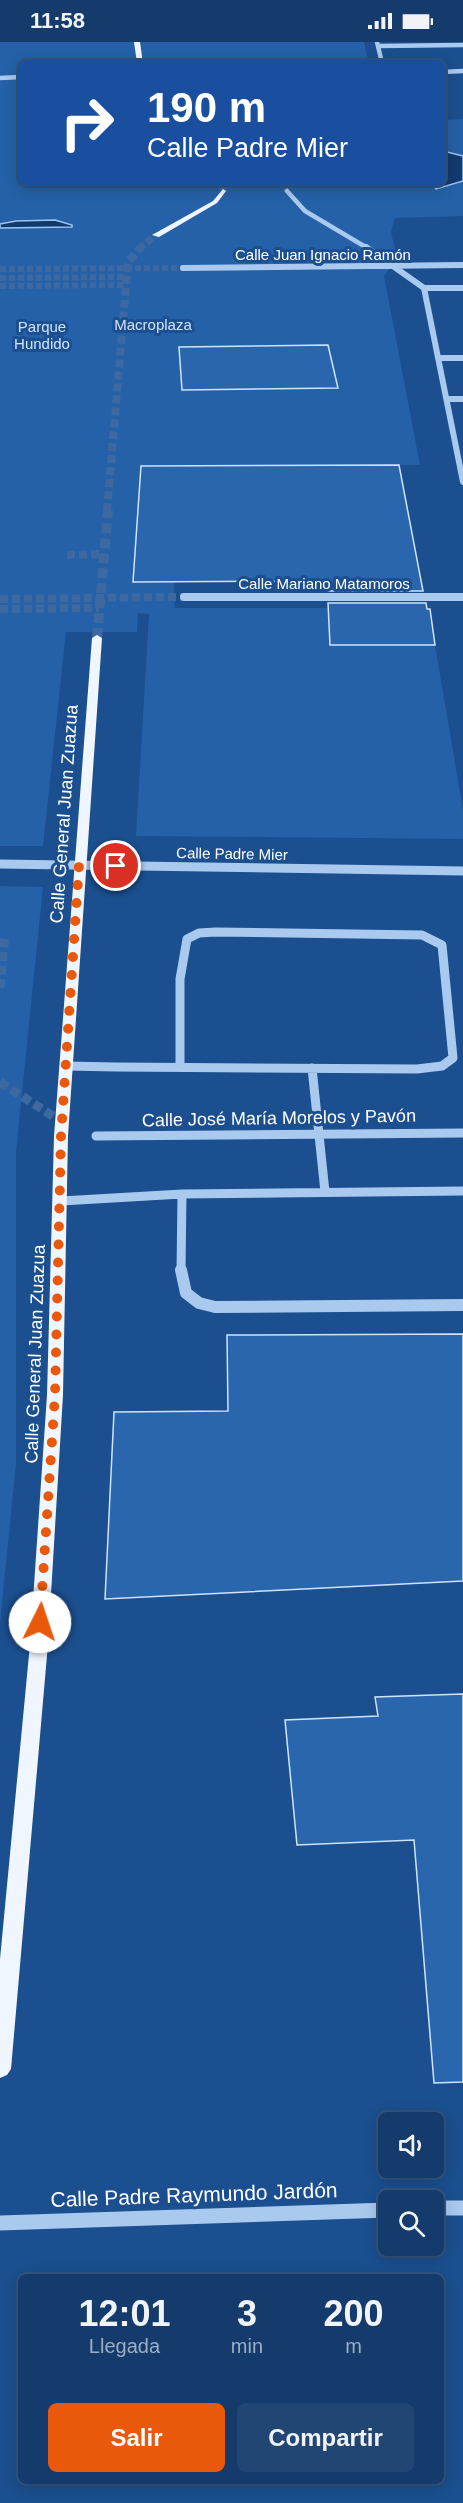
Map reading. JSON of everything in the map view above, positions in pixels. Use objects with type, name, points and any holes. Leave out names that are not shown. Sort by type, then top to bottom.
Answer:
[{"type":"main road","points":[[137,42],[140,60]]},
{"type":"main road","points":[[156,235],[215,202],[223,191]]},
{"type":"main road","name":"Calle General Juan Zuazua","points":[[0,2069],[39,1644],[55,1395],[61,1136],[97,638]]},
{"type":"street","points":[[381,60],[378,44],[463,45]]},
{"type":"street","points":[[446,72],[463,71]]},
{"type":"street","points":[[0,78],[18,77]]},
{"type":"street","points":[[287,191],[305,211],[397,267],[424,288],[463,288]]},
{"type":"street","name":"Calle Juan Ignacio Ramón","points":[[183,268],[463,265]]},
{"type":"street","points":[[424,288],[459,446],[463,482]]},
{"type":"street","points":[[438,358],[463,358]]},
{"type":"street","points":[[447,399],[463,399]]},
{"type":"street","name":"Calle Mariano Matamoros","points":[[184,597],[463,597]]},
{"type":"street","name":"Calle Padre Mier","points":[[0,864],[463,871]]},
{"type":"street","points":[[180,1067],[180,979],[187,939],[199,933],[208,932],[422,935],[436,940],[444,950],[452,1061]]},
{"type":"street","points":[[66,1066],[427,1069],[463,1060]]},
{"type":"street","points":[[312,1068],[325,1192]]},
{"type":"street","name":"Calle José María Morelos y Pavón","points":[[96,1136],[463,1133]]},
{"type":"street","points":[[61,1201],[182,1194],[463,1191]]},
{"type":"street","points":[[182,1194],[180,1244],[183,1286],[186,1293],[196,1300],[222,1308],[463,1305]]},
{"type":"street","points":[[444,2208],[463,2208]]},
{"type":"street","name":"Calle Padre Raymundo Jardón","points":[[0,2223],[378,2210]]},
{"type":"green space","name":"Macroplaza","points":[[0,42],[364,42],[368,60],[18,60],[18,186],[446,186],[446,120],[463,119],[463,216],[395,218],[391,232],[397,258],[384,276],[420,465],[141,466],[133,581],[174,581],[175,608],[329,608],[331,645],[435,645],[463,810],[463,839],[136,836],[149,614],[138,613],[137,632],[66,632],[43,846],[0,846]]},
{"type":"green space","points":[[0,886],[43,887],[16,1152],[16,1464],[0,1623]]},
{"type":"shaded area","points":[[446,152],[463,156],[463,181],[436,189],[433,186],[446,186]]},
{"type":"shaded area","points":[[55,220],[72,225],[72,227],[0,228],[0,224],[16,221]]},
{"type":"building","points":[[328,345],[338,388],[182,390],[179,347]]},
{"type":"building","points":[[399,465],[423,591],[328,591],[328,581],[133,582],[141,466]]},
{"type":"building","points":[[328,603],[426,603],[427,609],[430,609],[435,645],[330,645]]},
{"type":"building","points":[[463,1334],[463,1581],[105,1599],[114,1412],[228,1411],[227,1335]]},
{"type":"building","points":[[463,1694],[463,2082],[434,2083],[414,1840],[297,1845],[285,1720],[378,1716],[375,1697]]},
{"type":"tunnel","points":[[223,191],[224,186]]},
{"type":"tunnel","points":[[284,186],[287,191]]},
{"type":"tunnel","points":[[140,248],[156,235]]},
{"type":"tunnel","points":[[107,511],[128,262],[140,248]]},
{"type":"tunnel","points":[[0,269],[183,268]]},
{"type":"tunnel","points":[[0,278],[127,277]]},
{"type":"tunnel","points":[[0,286],[126,285]]},
{"type":"tunnel","points":[[97,638],[108,510]]},
{"type":"tunnel","points":[[67,555],[103,554]]},
{"type":"tunnel","points":[[0,599],[184,597]]},
{"type":"tunnel","points":[[0,609],[99,608]]},
{"type":"tunnel","points":[[0,988],[5,934]]},
{"type":"tunnel","points":[[0,1082],[62,1122]]},
{"type":"route","points":[[40,1622],[55,1395],[61,1136],[79,865],[116,866]]},
{"type":"park label","name":"Parque Hundido","points":[[42,336]]}]
